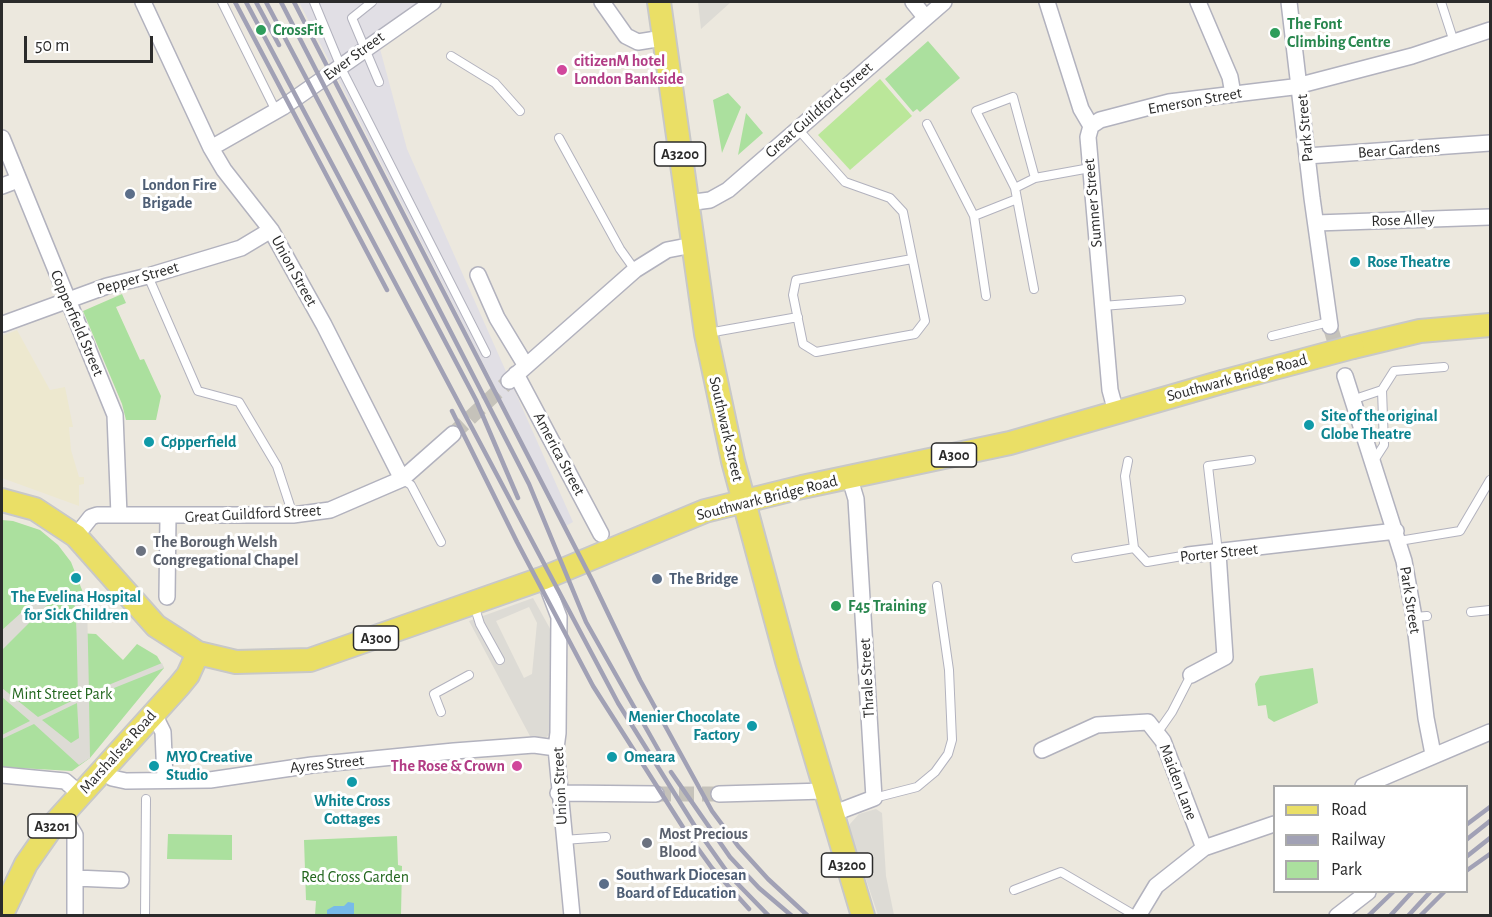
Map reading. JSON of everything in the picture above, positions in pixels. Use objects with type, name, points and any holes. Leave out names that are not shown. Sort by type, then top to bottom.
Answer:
[{"type":"main road","name":"Southwark Street","points":[[658,2],[706,334],[743,502],[825,791],[863,915]]},
{"type":"main road","name":"Southwark Bridge Road","points":[[2,500],[35,509],[76,536],[156,626],[198,653],[236,662],[310,660],[544,578],[694,516],[743,502],[1010,442],[1222,382],[1420,331],[1491,325]]},
{"type":"main road","name":"Marshalsea Road","points":[[2,914],[26,864],[62,814],[188,675],[198,653]]},
{"type":"street","name":"Union Street","points":[[143,2],[212,148],[224,170],[271,230],[324,325],[402,479]]},
{"type":"street","name":"Ewer Street","points":[[212,148],[276,111],[419,18],[430,2]]},
{"type":"street","points":[[602,2],[626,36],[638,42],[663,38]]},
{"type":"street","points":[[913,2],[925,17]]},
{"type":"street","name":"Great Guildford Street","points":[[687,203],[720,196],[944,2]]},
{"type":"street","name":"Sumner Street","points":[[1047,2],[1081,109],[1091,126],[1088,137],[1102,306],[1110,390],[1116,412]]},
{"type":"street","points":[[1198,2],[1230,76],[1233,94]]},
{"type":"street","name":"Park Street","points":[[1289,2],[1307,156],[1308,199],[1316,223],[1330,324]]},
{"type":"street","name":"Emerson Street","points":[[1091,126],[1100,120],[1169,102],[1300,84],[1483,33]]},
{"type":"street","name":"Copperfield Street","points":[[2,138],[115,415],[119,515]]},
{"type":"street","name":"Bear Gardens","points":[[1307,156],[1491,143]]},
{"type":"street","points":[[2,186],[18,180]]},
{"type":"street","name":"Rose Alley","points":[[1316,223],[1491,217]]},
{"type":"street","name":"Pepper Street","points":[[3,324],[107,286],[241,248],[271,230]]},
{"type":"street","points":[[517,374],[635,270],[667,250],[693,245]]},
{"type":"street","name":"America Street","points":[[478,275],[498,318],[517,374],[602,534]]},
{"type":"street","name":"Park Street","points":[[1345,376],[1398,536],[1420,617],[1425,718],[1433,754]]},
{"type":"street","name":"Great Guildford Street","points":[[76,536],[91,517],[293,515],[330,510],[402,479],[453,434]]},
{"type":"street","name":"Thrale Street","points":[[850,478],[856,499],[874,798]]},
{"type":"street","points":[[167,597],[168,517]]},
{"type":"street","name":"Porter Street","points":[[1188,555],[1398,536]]},
{"type":"street","points":[[1191,675],[1225,657],[1218,553]]},
{"type":"street","name":"Union Street","points":[[544,578],[560,616],[556,748],[558,793],[572,915]]},
{"type":"street","points":[[154,714],[162,727],[165,779]]},
{"type":"street","name":"Maiden Lane","points":[[1042,750],[1097,724],[1148,723],[1158,732],[1204,848]]},
{"type":"street","points":[[1365,785],[1433,754],[1491,732]]},
{"type":"street","name":"Ayres Street","points":[[102,769],[112,777],[126,781],[210,780],[312,765],[454,751],[534,745],[556,748]]},
{"type":"street","points":[[2,776],[65,781],[80,794]]},
{"type":"street","points":[[719,794],[825,791]]},
{"type":"street","points":[[558,793],[656,795]]},
{"type":"street","points":[[832,814],[874,798]]},
{"type":"street","points":[[62,814],[75,835],[75,915]]},
{"type":"street","points":[[1137,915],[1156,886],[1204,848],[1273,825]]},
{"type":"street","points":[[76,878],[121,880]]},
{"type":"street","points":[[1337,915],[1365,893]]},
{"type":"lane","points":[[222,2],[276,111]]},
{"type":"lane","points":[[314,2],[343,72],[486,354]]},
{"type":"lane","points":[[372,2],[352,18],[379,82]]},
{"type":"lane","points":[[1441,2],[1454,42]]},
{"type":"lane","points":[[451,56],[495,83],[520,111]]},
{"type":"lane","points":[[1034,289],[1015,188],[976,111],[1013,98],[1035,178]]},
{"type":"lane","points":[[927,124],[974,216],[986,296]]},
{"type":"lane","points":[[797,128],[845,182],[890,198],[903,212],[925,321],[915,334],[816,352],[803,344],[793,295],[796,280],[912,259]]},
{"type":"lane","points":[[559,138],[620,249],[635,270]]},
{"type":"lane","points":[[1015,188],[1035,178],[1090,168]]},
{"type":"lane","points":[[974,216],[1017,199]]},
{"type":"lane","points":[[148,276],[198,391],[239,402],[277,465],[293,515]]},
{"type":"lane","points":[[1102,306],[1181,300]]},
{"type":"lane","points":[[706,334],[798,316]]},
{"type":"lane","points":[[1272,336],[1330,324]]},
{"type":"lane","points":[[1373,462],[1384,445],[1382,390],[1395,371],[1444,367]]},
{"type":"lane","points":[[1352,400],[1382,390]]},
{"type":"lane","points":[[1218,553],[1208,466],[1251,460]]},
{"type":"lane","points":[[1076,558],[1134,548],[1125,476],[1128,461]]},
{"type":"lane","name":"Union Street","points":[[402,479],[411,484],[441,542]]},
{"type":"lane","points":[[1398,536],[1460,531],[1491,480]]},
{"type":"lane","name":"Porter Street","points":[[1134,548],[1147,562],[1188,555]]},
{"type":"lane","points":[[874,798],[917,787],[935,772],[948,754],[952,740],[949,670],[937,586]]},
{"type":"lane","points":[[473,604],[480,624],[500,660]]},
{"type":"lane","points":[[1471,612],[1491,610]]},
{"type":"lane","points":[[441,712],[434,694],[469,675]]},
{"type":"lane","points":[[1158,732],[1172,712],[1191,675]]},
{"type":"lane","points":[[145,915],[146,799]]},
{"type":"lane","points":[[563,840],[606,837]]},
{"type":"lane","points":[[1014,890],[1061,872],[1137,915]]},
{"type":"shaded area","points":[[299,2],[415,2],[417,4],[376,34],[407,149],[573,522],[566,526]]},
{"type":"shaded area","points":[[698,2],[731,2],[701,29]]},
{"type":"shaded area","points":[[17,330],[50,390],[65,387],[73,427],[69,427],[71,450],[79,477],[84,477],[84,484],[79,485],[79,506],[2,478],[2,336]]},
{"type":"shaded area","points":[[52,592],[84,595],[87,602],[89,693],[162,663],[164,668],[89,698],[90,758],[79,765],[34,724],[2,739],[2,735],[30,721],[2,697],[2,688],[38,717],[78,698],[76,608],[73,603],[49,603],[2,650],[2,630],[42,594]],"holes":[[[77,703],[79,738],[71,743],[42,720]]]},
{"type":"shaded area","points":[[533,598],[553,634],[550,734],[545,738],[531,738],[469,621]],"holes":[[[529,607],[537,623],[532,674],[524,678],[496,621]]]},
{"type":"shaded area","points":[[876,809],[882,813],[886,876],[894,915],[878,915],[849,829],[850,824],[859,814]]},
{"type":"green space","points":[[928,41],[960,78],[920,112],[917,109],[913,112],[885,79]]},
{"type":"green space","points":[[880,79],[912,116],[850,170],[818,135]]},
{"type":"green space","points":[[728,93],[741,107],[722,153],[713,100]]},
{"type":"green space","points":[[746,113],[763,133],[738,155]]},
{"type":"green space","points":[[122,294],[126,303],[116,307],[140,360],[144,359],[161,396],[156,420],[126,420],[122,404],[83,311]]},
{"type":"green space","name":"Mint Street Park","points":[[2,520],[13,521],[40,530],[58,545],[71,562],[84,595],[72,595],[76,608],[77,633],[96,634],[123,660],[137,644],[157,656],[164,668],[90,758],[72,771],[2,767]]},
{"type":"green space","points":[[1313,668],[1318,703],[1274,722],[1268,718],[1266,705],[1258,706],[1255,684],[1260,676]]},
{"type":"green space","points":[[168,834],[232,835],[232,860],[167,859]]},
{"type":"green space","name":"Red Cross Garden","points":[[397,836],[398,865],[402,866],[401,915],[315,915],[316,901],[306,900],[304,840]]},
{"type":"water","points":[[348,902],[354,903],[354,915],[327,915],[327,910],[334,906],[344,906]]},
{"type":"tunnel","points":[[1330,326],[1345,376]]},
{"type":"tunnel","points":[[453,434],[509,381]]},
{"type":"tunnel","points":[[656,794],[719,794]]},
{"type":"railway","points":[[235,2],[387,290]]},
{"type":"railway","points":[[246,2],[618,703],[696,828],[730,876],[769,916]]},
{"type":"railway","points":[[256,2],[279,45]]},
{"type":"railway","points":[[266,2],[476,400],[518,498]]},
{"type":"railway","points":[[281,2],[529,484],[586,622],[659,751]]},
{"type":"railway","points":[[294,2],[592,580],[640,680],[712,811],[738,846],[768,879],[808,916]]},
{"type":"railway","points":[[452,411],[517,542],[593,686],[686,832],[712,868],[749,909]]},
{"type":"railway","points":[[671,772],[730,857],[759,888],[792,916]]},
{"type":"railway","points":[[1468,824],[1490,807]]},
{"type":"railway","points":[[1468,838],[1490,821]]},
{"type":"railway","points":[[1468,855],[1490,838]]},
{"type":"railway","points":[[1468,870],[1490,854]]},
{"type":"railway","points":[[1368,916],[1392,893]]},
{"type":"railway","points":[[1390,916],[1411,893]]},
{"type":"railway","points":[[1408,916],[1429,893]]},
{"type":"railway","points":[[1420,916],[1443,893]]},
{"type":"place","name":"CrossFit","points":[[261,30]]},
{"type":"place","name":"The Font Climbing Centre","points":[[1275,33]]},
{"type":"place","name":"citizenM hotel London Bankside","points":[[562,70]]},
{"type":"place","name":"London Fire Brigade","points":[[130,194]]},
{"type":"place","name":"Rose Theatre","points":[[1355,262]]},
{"type":"place","name":"Site of the original Globe Theatre","points":[[1309,425]]},
{"type":"place","name":"Cøpperfield","points":[[149,442]]},
{"type":"place","name":"The Borough Welsh Congregational Chapel","points":[[141,551]]},
{"type":"place","name":"The Evelina Hospital for Sick Children","points":[[76,578]]},
{"type":"place","name":"The Bridge","points":[[657,579]]},
{"type":"place","name":"F45 Training","points":[[836,606]]},
{"type":"place","name":"Menier Chocolate Factory","points":[[752,726]]},
{"type":"place","name":"Omeara","points":[[612,757]]},
{"type":"place","name":"MYO Creative Studio","points":[[154,766]]},
{"type":"place","name":"The Rose & Crown","points":[[517,766]]},
{"type":"place","name":"White Cross Cottages","points":[[352,782]]},
{"type":"place","name":"Most Precious Blood","points":[[647,843]]},
{"type":"place","name":"Southwark Diocesan Board of Education","points":[[604,884]]}]
